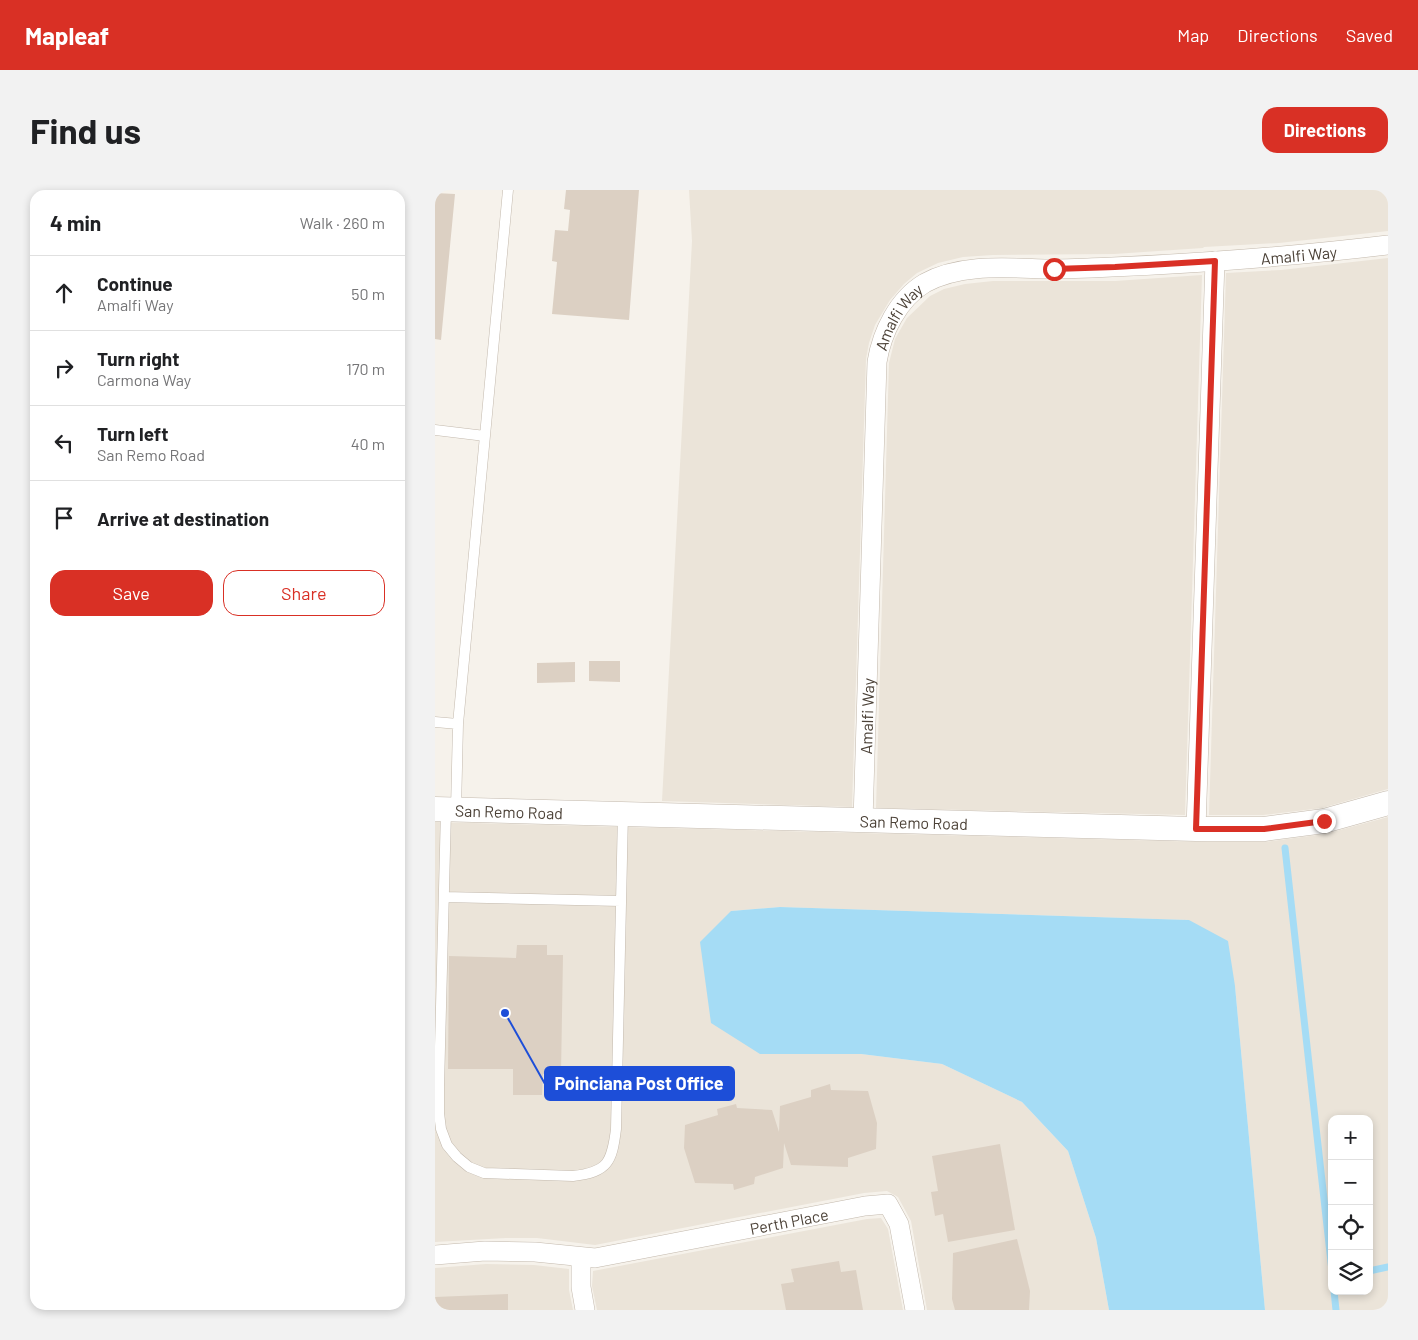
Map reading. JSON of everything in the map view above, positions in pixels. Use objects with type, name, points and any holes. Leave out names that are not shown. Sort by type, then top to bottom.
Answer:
[{"type":"street","name":"Amalfi Way","points":[[863,821],[877,362],[885,332],[898,309],[924,284],[941,276],[964,271],[993,268],[1100,268],[1215,261],[1280,257],[1388,245]]},
{"type":"street","points":[[1196,829],[1215,261]]},
{"type":"street","name":"San Remo Road","points":[[446,810],[1196,829],[1264,829],[1324,821],[1388,803]]},
{"type":"street","name":"Perth Place","points":[[435,1255],[506,1251],[595,1258],[865,1206],[888,1204],[899,1224],[915,1310]]},
{"type":"street","points":[[581,1257],[581,1287],[585,1310]]},
{"type":"lane","points":[[508,190],[458,724],[446,810],[439,1114],[441,1129],[447,1145],[469,1167],[484,1173],[573,1176],[583,1175],[604,1167],[609,1160],[613,1150],[615,1129],[623,814]]},
{"type":"lane","points":[[435,430],[485,436]]},
{"type":"lane","points":[[435,722],[458,724]]},
{"type":"lane","points":[[444,896],[621,902]]},
{"type":"shaded area","points":[[689,190],[1388,190],[1388,231],[1279,243],[1114,254],[963,257],[938,263],[917,273],[890,300],[875,325],[866,359],[852,807],[662,801],[692,241]]},
{"type":"shaded area","points":[[1388,258],[1388,789],[1322,808],[1263,815],[1209,815],[1226,273],[1281,270]]},
{"type":"shaded area","points":[[1202,275],[1185,815],[876,808],[889,363],[895,339],[907,318],[930,296],[944,289],[965,284],[993,281],[1115,281]]},
{"type":"shaded area","points":[[1388,817],[1388,1310],[1265,1310],[1235,986],[1189,920],[780,907],[731,911],[861,1054],[942,1064],[1022,1102],[1068,1151],[1096,1238],[1109,1310],[927,1310],[911,1221],[898,1197],[887,1191],[864,1193],[595,1245],[537,1238],[435,1242],[435,822],[1264,842],[1325,834]]},
{"type":"shaded area","points":[[881,1218],[888,1229],[903,1310],[597,1310],[592,1286],[593,1271],[867,1219]]},
{"type":"shaded area","points":[[486,1264],[534,1265],[569,1269],[569,1290],[573,1310],[435,1310],[435,1268]]},
{"type":"water","points":[[780,907],[1189,920],[1228,941],[1235,986],[1265,1310],[1109,1310],[1096,1238],[1068,1151],[1022,1102],[942,1064],[861,1054],[760,1054],[711,1023],[700,942],[731,911]]},
{"type":"building","points":[[566,190],[639,190],[629,320],[552,314],[557,262],[552,261],[555,230],[568,231],[570,210],[564,209]]},
{"type":"building","points":[[435,193],[455,194],[441,340],[435,339]]},
{"type":"building","points":[[589,661],[620,661],[620,682],[589,681]]},
{"type":"building","points":[[575,662],[575,682],[537,683],[537,663]]},
{"type":"building","points":[[517,945],[547,945],[547,955],[563,955],[561,1074],[543,1074],[542,1095],[513,1095],[513,1069],[448,1069],[449,956],[516,958]]},
{"type":"building","points":[[830,1084],[831,1090],[868,1091],[877,1123],[876,1149],[848,1158],[848,1167],[791,1165],[784,1143],[783,1168],[755,1177],[754,1184],[734,1190],[733,1184],[695,1183],[684,1148],[685,1125],[718,1115],[717,1109],[736,1104],[737,1108],[772,1110],[779,1132],[780,1106],[811,1097],[811,1090]]},
{"type":"building","points":[[1000,1144],[1015,1230],[948,1242],[943,1214],[935,1216],[931,1192],[938,1191],[932,1156]]},
{"type":"building","points":[[1017,1239],[1030,1291],[1029,1310],[955,1310],[952,1299],[953,1253]]},
{"type":"building","points":[[839,1261],[841,1272],[856,1270],[863,1310],[786,1310],[781,1284],[794,1282],[791,1269]]},
{"type":"building","points":[[508,1294],[508,1310],[435,1310],[435,1297]]},
{"type":"waterway","points":[[1285,848],[1330,1250]]},
{"type":"waterway","points":[[1373,1270],[1388,1267]]},
{"type":"waterway","points":[[1334,1295],[1336,1310]]},
{"type":"place","name":"Poinciana Post Office","points":[[505,1013]]},
{"type":"route","points":[[1054,269],[1215,261],[1196,829],[1264,829],[1324,821]]}]
